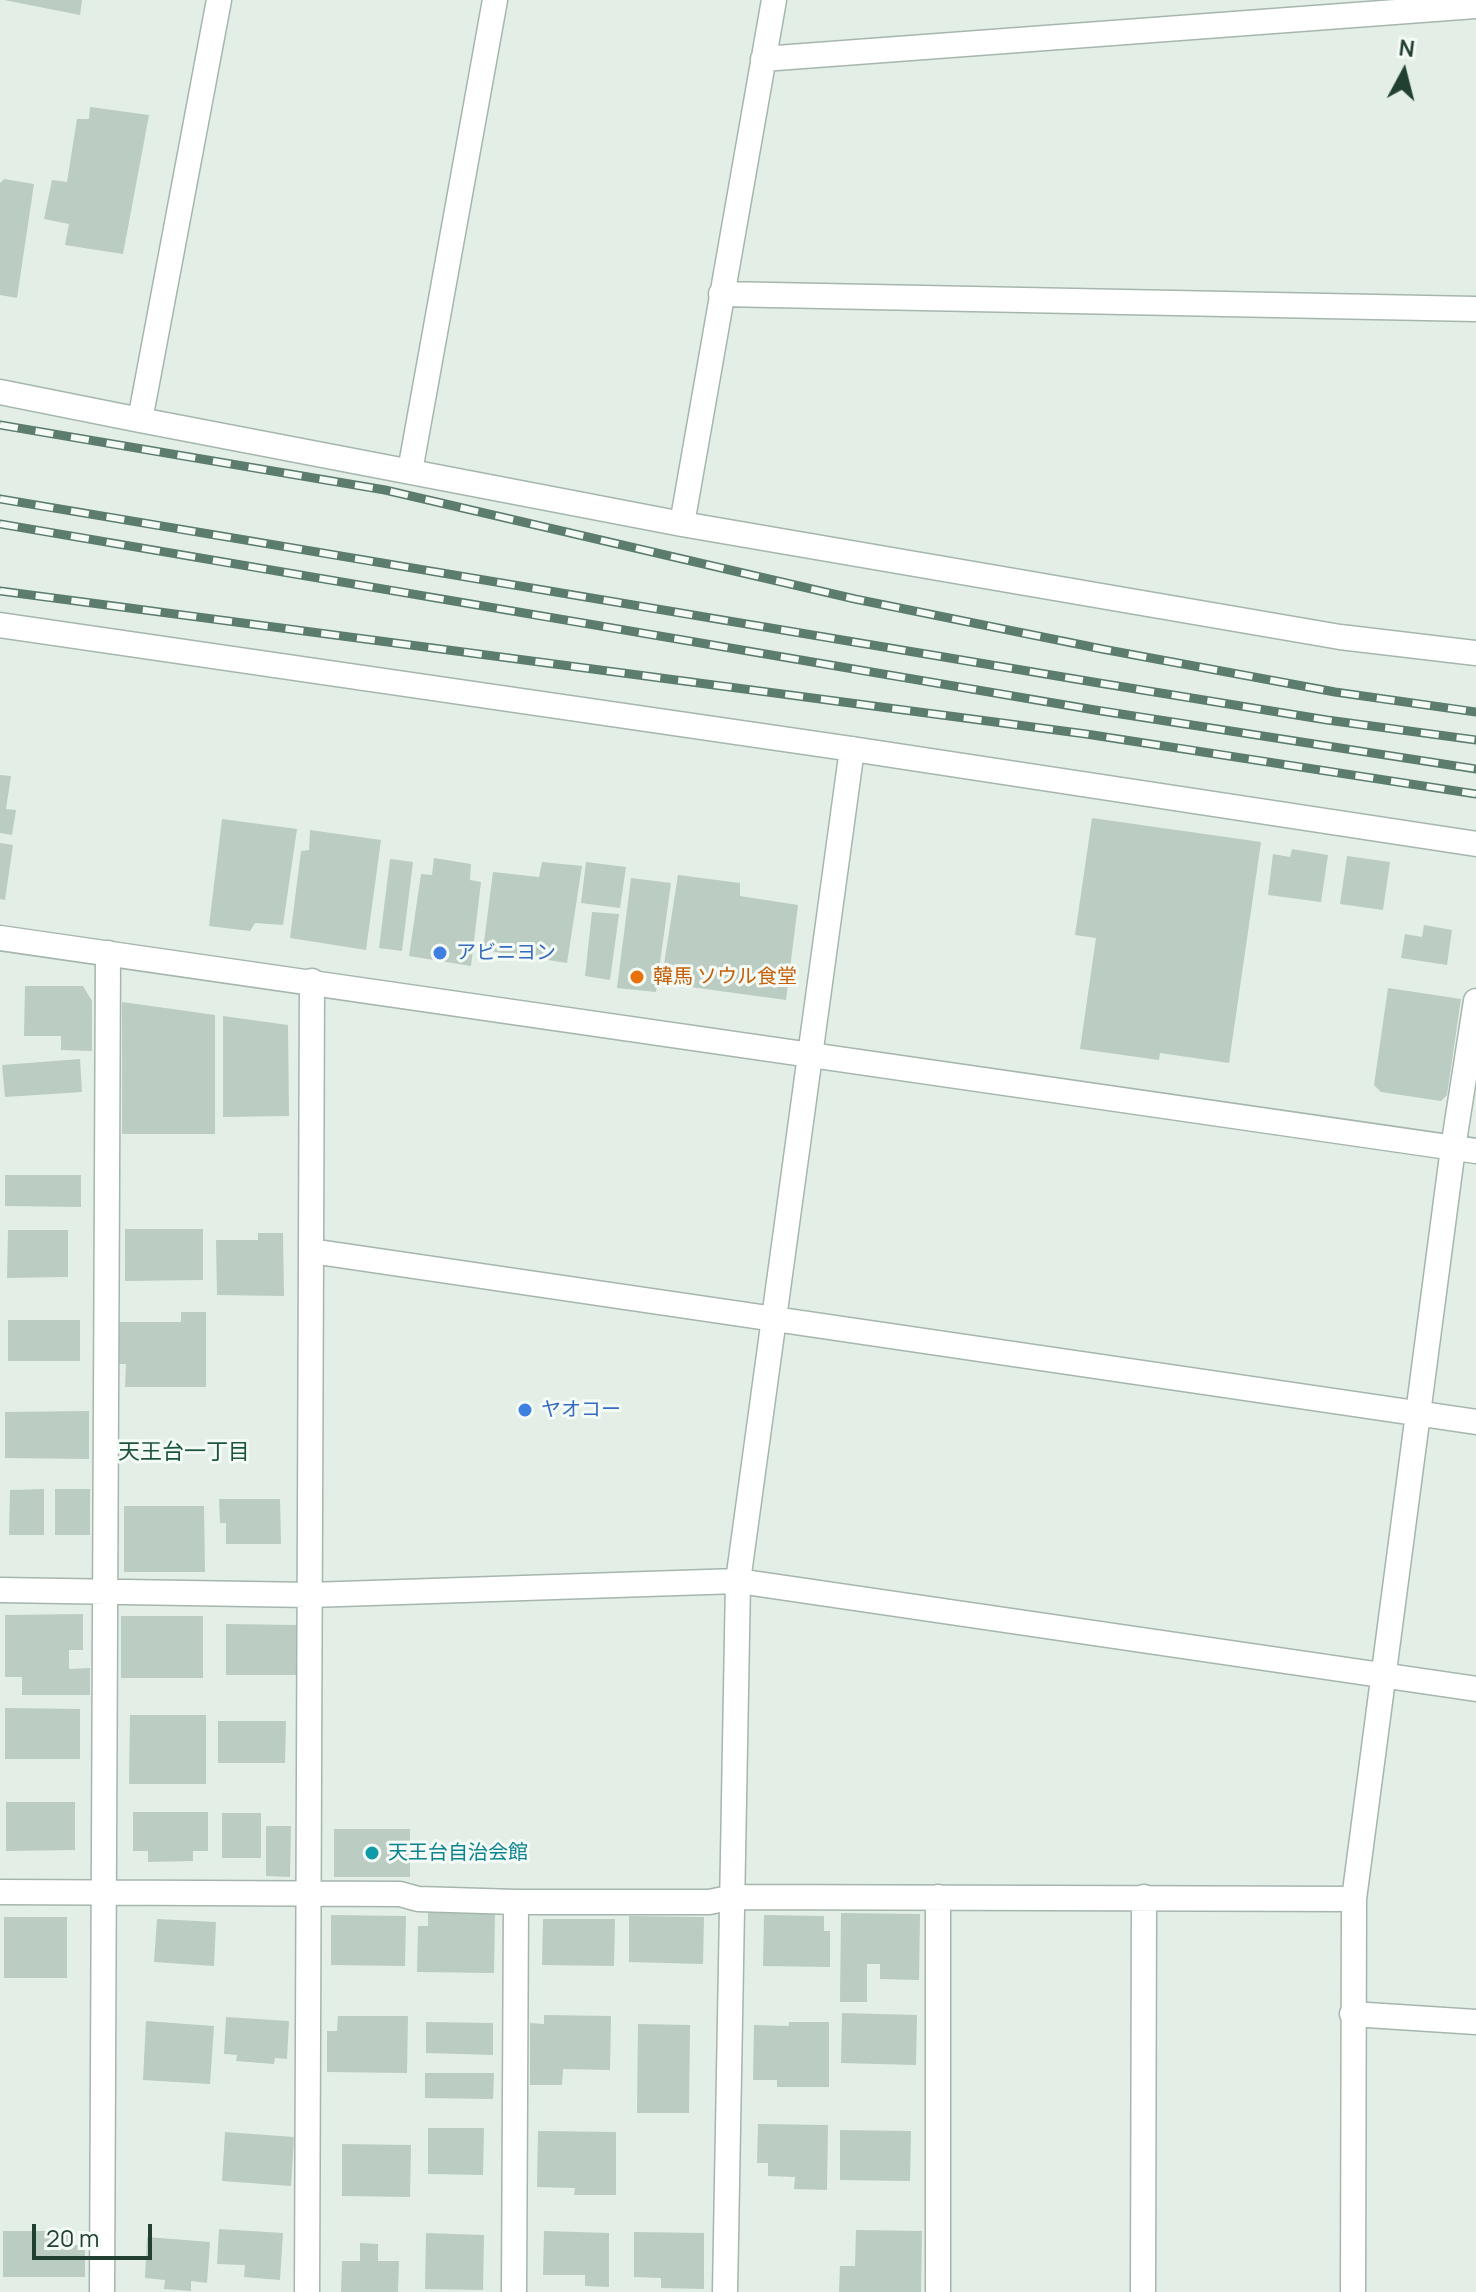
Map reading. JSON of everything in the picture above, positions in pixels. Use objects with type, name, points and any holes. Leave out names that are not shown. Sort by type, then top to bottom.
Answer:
[{"type":"street","points":[[140,420],[219,0]]},
{"type":"street","points":[[410,471],[495,0]]},
{"type":"street","points":[[682,524],[774,0]]},
{"type":"street","points":[[763,59],[1476,6]]},
{"type":"street","points":[[721,294],[1476,309]]},
{"type":"street","points":[[0,392],[682,524],[1340,637],[1476,653]]},
{"type":"street","points":[[0,625],[1476,844]]},
{"type":"street","points":[[725,2292],[738,1581],[852,749]]},
{"type":"street","points":[[0,938],[1465,1150]]},
{"type":"street","points":[[102,2292],[108,953]]},
{"type":"street","points":[[307,2292],[312,981]]},
{"type":"street","points":[[1353,2292],[1354,1899],[1417,1413],[1465,1150],[1476,1001]]},
{"type":"street","points":[[311,1251],[1476,1422]]},
{"type":"street","points":[[0,1590],[310,1595],[738,1581],[1476,1689]]},
{"type":"street","points":[[0,1892],[400,1894],[418,1899],[516,1902],[709,1902],[734,1897],[1354,1899]]},
{"type":"street","points":[[938,1897],[938,2292]]},
{"type":"street","points":[[1143,2292],[1144,1897]]},
{"type":"street","points":[[514,2292],[516,1902]]},
{"type":"street","points":[[1352,2014],[1476,2022]]},
{"type":"building","points":[[4,0],[82,0],[80,15]]},
{"type":"building","points":[[90,107],[149,115],[123,254],[65,245],[69,224],[44,219],[52,180],[67,182],[77,119],[89,119]]},
{"type":"building","points":[[4,179],[34,184],[17,298],[0,295],[0,183]]},
{"type":"building","points":[[0,775],[11,776],[6,809],[16,810],[12,835],[0,833]]},
{"type":"building","points":[[1092,818],[1261,842],[1229,1063],[1160,1053],[1159,1060],[1080,1049],[1096,938],[1075,935]]},
{"type":"building","points":[[222,819],[297,829],[283,925],[255,923],[250,931],[209,926]]},
{"type":"building","points":[[310,830],[381,840],[366,950],[290,938],[301,851],[309,850]]},
{"type":"building","points":[[0,843],[13,845],[5,900],[0,899]]},
{"type":"building","points":[[1292,849],[1328,855],[1321,902],[1268,895],[1273,854],[1290,857]]},
{"type":"building","points":[[1347,856],[1390,862],[1383,910],[1340,904]]},
{"type":"building","points":[[434,858],[471,864],[470,880],[481,882],[471,966],[409,956],[421,874],[432,875]]},
{"type":"building","points":[[390,859],[413,862],[402,951],[379,948]]},
{"type":"building","points":[[542,862],[582,866],[567,963],[483,950],[493,872],[539,877]]},
{"type":"building","points":[[586,862],[626,867],[620,908],[581,903]]},
{"type":"building","points":[[678,875],[740,883],[740,896],[798,905],[786,1000],[661,983]]},
{"type":"building","points":[[631,878],[671,883],[656,992],[617,988]]},
{"type":"building","points":[[592,912],[619,914],[610,980],[585,976]]},
{"type":"building","points":[[1424,925],[1452,930],[1447,965],[1401,958],[1405,934],[1422,937]]},
{"type":"building","points":[[25,986],[83,986],[92,1001],[92,1051],[61,1050],[61,1036],[24,1036]]},
{"type":"building","points":[[1388,988],[1461,999],[1447,1095],[1441,1101],[1381,1092],[1374,1085]]},
{"type":"building","points":[[122,1002],[215,1015],[215,1134],[122,1134]]},
{"type":"building","points":[[223,1016],[288,1025],[289,1116],[223,1117]]},
{"type":"building","points":[[80,1059],[82,1092],[5,1097],[2,1065]]},
{"type":"building","points":[[5,1175],[81,1175],[81,1207],[5,1206]]},
{"type":"building","points":[[125,1229],[203,1229],[203,1280],[125,1281]]},
{"type":"building","points":[[8,1230],[68,1230],[68,1277],[7,1278]]},
{"type":"building","points":[[258,1233],[283,1233],[284,1296],[217,1295],[216,1240],[258,1240]]},
{"type":"building","points":[[181,1312],[206,1312],[206,1387],[125,1387],[126,1364],[117,1364],[117,1322],[181,1322]]},
{"type":"building","points":[[8,1320],[80,1320],[80,1361],[8,1361]]},
{"type":"building","points":[[89,1411],[89,1459],[5,1458],[5,1412]]},
{"type":"building","points":[[44,1489],[44,1535],[9,1535],[10,1490]]},
{"type":"building","points":[[55,1489],[90,1489],[90,1535],[55,1535]]},
{"type":"building","points":[[219,1499],[280,1499],[281,1544],[226,1544],[226,1523],[220,1523]]},
{"type":"building","points":[[124,1506],[204,1506],[205,1572],[124,1572]]},
{"type":"building","points":[[83,1614],[83,1650],[69,1650],[69,1669],[90,1668],[90,1695],[22,1695],[22,1677],[5,1677],[5,1615]]},
{"type":"building","points":[[121,1616],[203,1616],[203,1678],[121,1678]]},
{"type":"building","points":[[226,1624],[298,1625],[298,1675],[226,1675]]},
{"type":"building","points":[[5,1708],[80,1709],[80,1759],[5,1759]]},
{"type":"building","points":[[130,1715],[206,1715],[206,1784],[129,1784]]},
{"type":"building","points":[[218,1721],[286,1721],[285,1763],[218,1763]]},
{"type":"building","points":[[6,1802],[75,1802],[75,1850],[6,1851]]},
{"type":"building","points":[[133,1812],[208,1812],[208,1851],[193,1851],[193,1861],[148,1862],[148,1851],[133,1851]]},
{"type":"building","points":[[222,1813],[261,1813],[261,1858],[222,1858]]},
{"type":"building","points":[[266,1826],[291,1826],[290,1877],[266,1876]]},
{"type":"building","name":"天王台自治会館","points":[[334,1829],[410,1829],[410,1877],[334,1877]]},
{"type":"building","points":[[428,1912],[495,1912],[494,1973],[417,1972],[418,1926],[428,1926]]},
{"type":"building","points":[[841,1913],[920,1914],[919,1980],[880,1979],[880,1964],[867,1964],[867,2002],[840,2002]]},
{"type":"building","points":[[331,1915],[406,1916],[405,1966],[331,1965]]},
{"type":"building","points":[[764,1915],[824,1916],[824,1931],[830,1931],[830,1967],[763,1966]]},
{"type":"building","points":[[629,1916],[704,1917],[703,1964],[629,1962]]},
{"type":"building","points":[[4,1917],[67,1917],[67,1978],[4,1978]]},
{"type":"building","points":[[157,1919],[216,1922],[214,1966],[154,1962]]},
{"type":"building","points":[[543,1919],[615,1919],[614,1966],[542,1965]]},
{"type":"building","points":[[842,2013],[917,2015],[916,2065],[841,2063]]},
{"type":"building","points":[[544,2015],[611,2016],[610,2070],[563,2069],[562,2085],[530,2085],[530,2023],[544,2024]]},
{"type":"building","points":[[338,2016],[408,2016],[407,2073],[327,2072],[327,2031],[337,2031]]},
{"type":"building","points":[[226,2017],[289,2021],[287,2059],[275,2058],[274,2064],[236,2061],[237,2055],[224,2054]]},
{"type":"building","points":[[146,2021],[214,2026],[210,2084],[143,2080]]},
{"type":"building","points":[[426,2022],[493,2023],[493,2055],[426,2053]]},
{"type":"building","points":[[789,2022],[829,2022],[829,2087],[777,2087],[777,2080],[753,2080],[754,2025],[789,2026]]},
{"type":"building","points":[[638,2024],[690,2025],[689,2113],[637,2113]]},
{"type":"building","points":[[425,2073],[494,2073],[493,2099],[425,2098]]},
{"type":"building","points":[[758,2124],[828,2125],[827,2190],[794,2189],[795,2177],[768,2176],[768,2163],[757,2163]]},
{"type":"building","points":[[428,2128],[484,2128],[483,2175],[428,2174]]},
{"type":"building","points":[[840,2130],[911,2131],[910,2181],[840,2180]]},
{"type":"building","points":[[538,2131],[616,2132],[616,2195],[574,2195],[575,2188],[537,2187]]},
{"type":"building","points":[[225,2132],[294,2137],[291,2186],[222,2181]]},
{"type":"building","points":[[342,2144],[411,2145],[410,2197],[342,2196]]},
{"type":"building","points":[[219,2229],[283,2233],[280,2280],[244,2277],[245,2265],[217,2264]]},
{"type":"building","points":[[856,2230],[922,2231],[921,2292],[839,2292],[840,2266],[855,2266]]},
{"type":"building","points":[[3,2231],[72,2231],[72,2245],[85,2245],[85,2277],[3,2277]]},
{"type":"building","points":[[544,2231],[609,2233],[609,2287],[585,2286],[585,2275],[543,2275]]},
{"type":"building","points":[[634,2232],[704,2233],[704,2289],[661,2288],[661,2278],[634,2277]]},
{"type":"building","points":[[426,2233],[484,2235],[483,2290],[425,2289]]},
{"type":"building","points":[[147,2237],[210,2242],[207,2283],[191,2281],[191,2291],[164,2289],[165,2280],[145,2278]]},
{"type":"building","points":[[360,2243],[378,2244],[378,2261],[399,2261],[398,2292],[341,2292],[342,2261],[360,2261]]},
{"type":"railway","points":[[0,425],[385,490],[855,599],[1335,692],[1476,712]]},
{"type":"railway","points":[[0,499],[1099,683],[1327,720],[1476,740]]},
{"type":"railway","points":[[0,524],[1095,710],[1476,769]]},
{"type":"railway","points":[[0,591],[1086,734],[1476,794]]},
{"type":"place","name":"アビニヨン","points":[[440,953]]},
{"type":"place","name":"韓馬 ソウル食堂","points":[[637,977]]},
{"type":"place","name":"ヤオコー","points":[[525,1410]]},
{"type":"place","name":"天王台自治会館","points":[[372,1853]]},
{"type":"district","name":"天王台一丁目","points":[[184,1453]]}]
